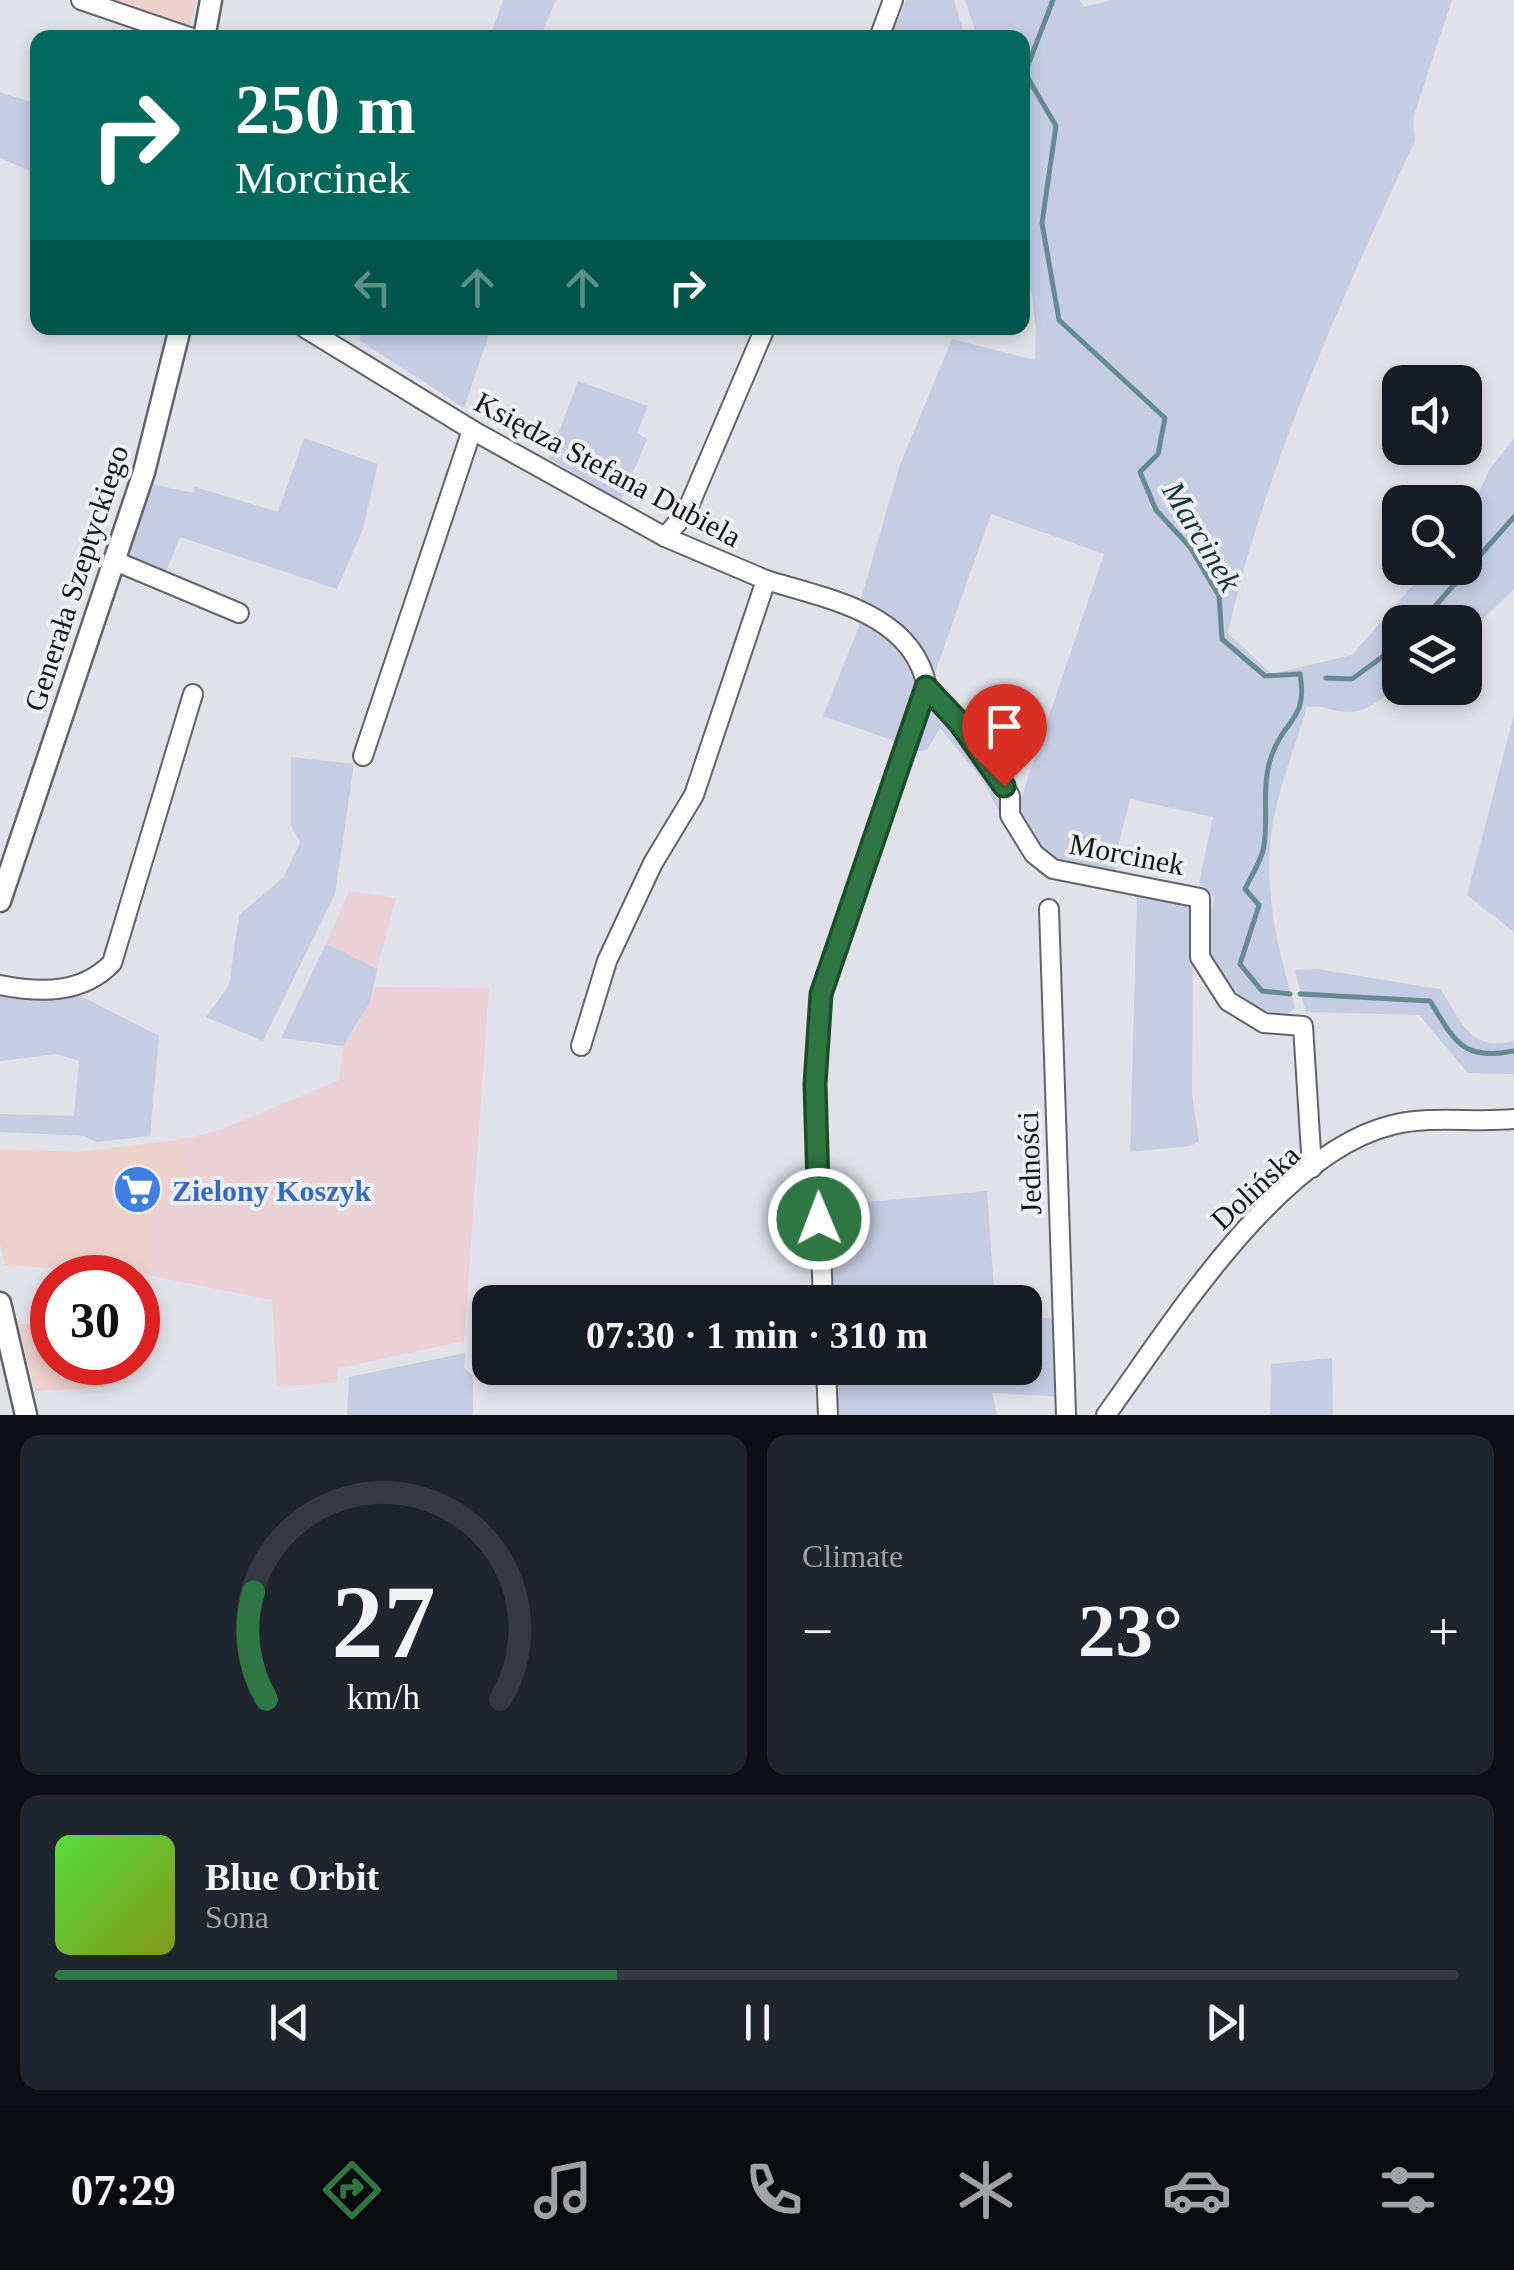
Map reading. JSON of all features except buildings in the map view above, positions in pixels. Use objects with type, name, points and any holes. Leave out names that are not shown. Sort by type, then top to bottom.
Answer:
[{"type":"main road","points":[[205,30],[210,0]]},
{"type":"main road","name":"Generała Szeptyckiego","points":[[0,901],[115,562],[164,404],[179,335]]},
{"type":"main road","points":[[0,1303],[26,1415]]},
{"type":"street","points":[[81,0],[169,30]]},
{"type":"street","points":[[881,30],[893,0]]},
{"type":"street","name":"Księdza Stefana Dubiela","points":[[316,335],[472,430],[696,554],[766,580],[694,795],[653,863],[607,960],[581,1046]]},
{"type":"street","points":[[665,536],[686,514],[762,335]]},
{"type":"street","points":[[363,756],[472,430]]},
{"type":"street","points":[[115,562],[239,613]]},
{"type":"street","points":[[766,580],[846,604],[886,625],[910,644],[922,665],[926,687],[821,994],[815,1084],[822,1285]]},
{"type":"street","name":"Morcinek","points":[[926,687],[990,762],[1010,796],[1010,815],[1034,854],[1053,869],[1200,898],[1200,956],[1228,1001],[1264,1022],[1303,1026],[1312,1168]]},
{"type":"street","points":[[0,985],[77,988],[97,978],[112,964],[193,694]]},
{"type":"street","name":"Jedności","points":[[1049,909],[1066,1415]]},
{"type":"street","name":"Dolińska","points":[[1106,1415],[1208,1273],[1245,1229],[1312,1168],[1344,1145],[1392,1125],[1514,1119]]},
{"type":"street","points":[[827,1385],[828,1415]]},
{"type":"shaded area","points":[[99,0],[197,0],[188,28]]},
{"type":"shaded area","points":[[503,0],[556,0],[543,30],[492,30]]},
{"type":"shaded area","points":[[906,0],[954,0],[963,30],[894,30]]},
{"type":"shaded area","points":[[965,0],[1080,0],[1084,7],[1112,0],[1452,0],[1413,118],[1415,141],[1308,382],[1262,509],[1228,633],[1272,674],[1352,655],[1382,621],[1382,698],[1358,711],[1307,707],[1281,790],[1270,842],[1270,890],[1295,1008],[1282,1018],[1232,988],[1212,965],[1207,952],[1205,937],[1214,898],[1199,883],[1213,817],[1130,799],[1114,862],[1116,875],[1049,858],[1017,810],[1104,554],[991,514],[935,673],[904,631],[860,602],[900,465],[952,339],[1035,360],[1030,281],[1030,30],[975,30]]},
{"type":"shaded area","points":[[0,92],[30,102],[30,171],[0,158]]},
{"type":"shaded area","points":[[361,335],[489,335],[464,408],[359,340]]},
{"type":"shaded area","points":[[578,381],[648,406],[637,433],[647,439],[621,501],[549,458]]},
{"type":"shaded area","points":[[304,438],[378,464],[363,529],[337,589],[180,537],[165,574],[127,559],[152,484],[194,493],[195,487],[278,512]]},
{"type":"shaded area","points":[[1514,438],[1514,589],[1482,620],[1482,605],[1396,605],[1413,585],[1482,585],[1482,485]]},
{"type":"shaded area","points":[[862,619],[899,646],[914,671],[913,702],[900,743],[823,716]]},
{"type":"shaded area","points":[[934,712],[945,714],[999,787],[1005,807],[1000,813],[979,775],[940,728],[927,750],[914,752],[924,716]]},
{"type":"shaded area","points":[[1514,715],[1514,932],[1467,895]]},
{"type":"shaded area","points":[[291,757],[354,764],[335,894],[263,1041],[206,1017],[229,985],[239,915],[284,877],[300,842],[291,825]]},
{"type":"shaded area","points":[[349,891],[396,898],[377,969],[326,944]]},
{"type":"shaded area","points":[[1149,893],[1193,900],[1192,1095],[1199,1141],[1190,1146],[1130,1152],[1137,895]]},
{"type":"shaded area","points":[[326,944],[377,969],[370,1002],[343,1046],[281,1038]]},
{"type":"shaded area","points":[[1317,969],[1440,989],[1461,1022],[1477,1038],[1499,1043],[1514,1041],[1514,1079],[1513,1074],[1468,1073],[1419,1015],[1306,1012],[1295,970]]},
{"type":"shaded area","points":[[374,987],[489,988],[464,1341],[339,1368],[336,1383],[277,1386],[272,1300],[160,1278],[160,1255],[152,1255],[154,1208],[185,1208],[185,1139],[223,1129],[339,1080],[344,1041],[355,1031]]},
{"type":"shaded area","points":[[0,995],[79,995],[159,1036],[150,1136],[96,1142],[85,1136],[0,1132],[0,1114],[74,1116],[79,1061],[57,1054],[0,1061]]},
{"type":"shaded area","points":[[185,1139],[185,1209],[154,1208],[152,1255],[30,1255],[30,1267],[5,1265],[0,1244],[0,1149],[79,1152]]},
{"type":"shaded area","points":[[987,1191],[994,1285],[827,1285],[822,1206]]},
{"type":"shaded area","points":[[1042,1318],[1058,1318],[1062,1397],[992,1393],[997,1415],[834,1415],[832,1385],[1042,1385]]},
{"type":"shaded area","points":[[18,1324],[30,1324],[30,1371]]},
{"type":"shaded area","points":[[465,1353],[464,1368],[472,1375],[473,1415],[347,1415],[349,1377]]},
{"type":"shaded area","points":[[1332,1358],[1333,1415],[1270,1415],[1271,1364]]},
{"type":"shaded area","points":[[33,1385],[108,1387],[35,1391]]},
{"type":"waterway","name":"Marcinek","points":[[1030,60],[1053,0]]},
{"type":"waterway","name":"Marcinek","points":[[1030,82],[1056,126],[1042,223],[1059,320],[1165,418],[1158,454],[1140,472],[1156,510],[1190,547],[1219,596],[1222,639],[1265,676],[1300,674],[1298,709],[1269,764],[1264,846],[1245,889],[1259,905],[1240,964],[1262,991],[1290,994]]},
{"type":"waterway","points":[[1436,605],[1514,517]]},
{"type":"waterway","points":[[1326,678],[1352,679],[1382,657]]},
{"type":"waterway","name":"Marcinek","points":[[1300,994],[1430,1001],[1462,1045],[1483,1053],[1514,1051]]},
{"type":"place","name":"Zielony Koszyk","points":[[137,1190]]},
{"type":"route","points":[[819,1219],[815,1084],[821,994],[926,687],[959,722],[1004,786]]}]
